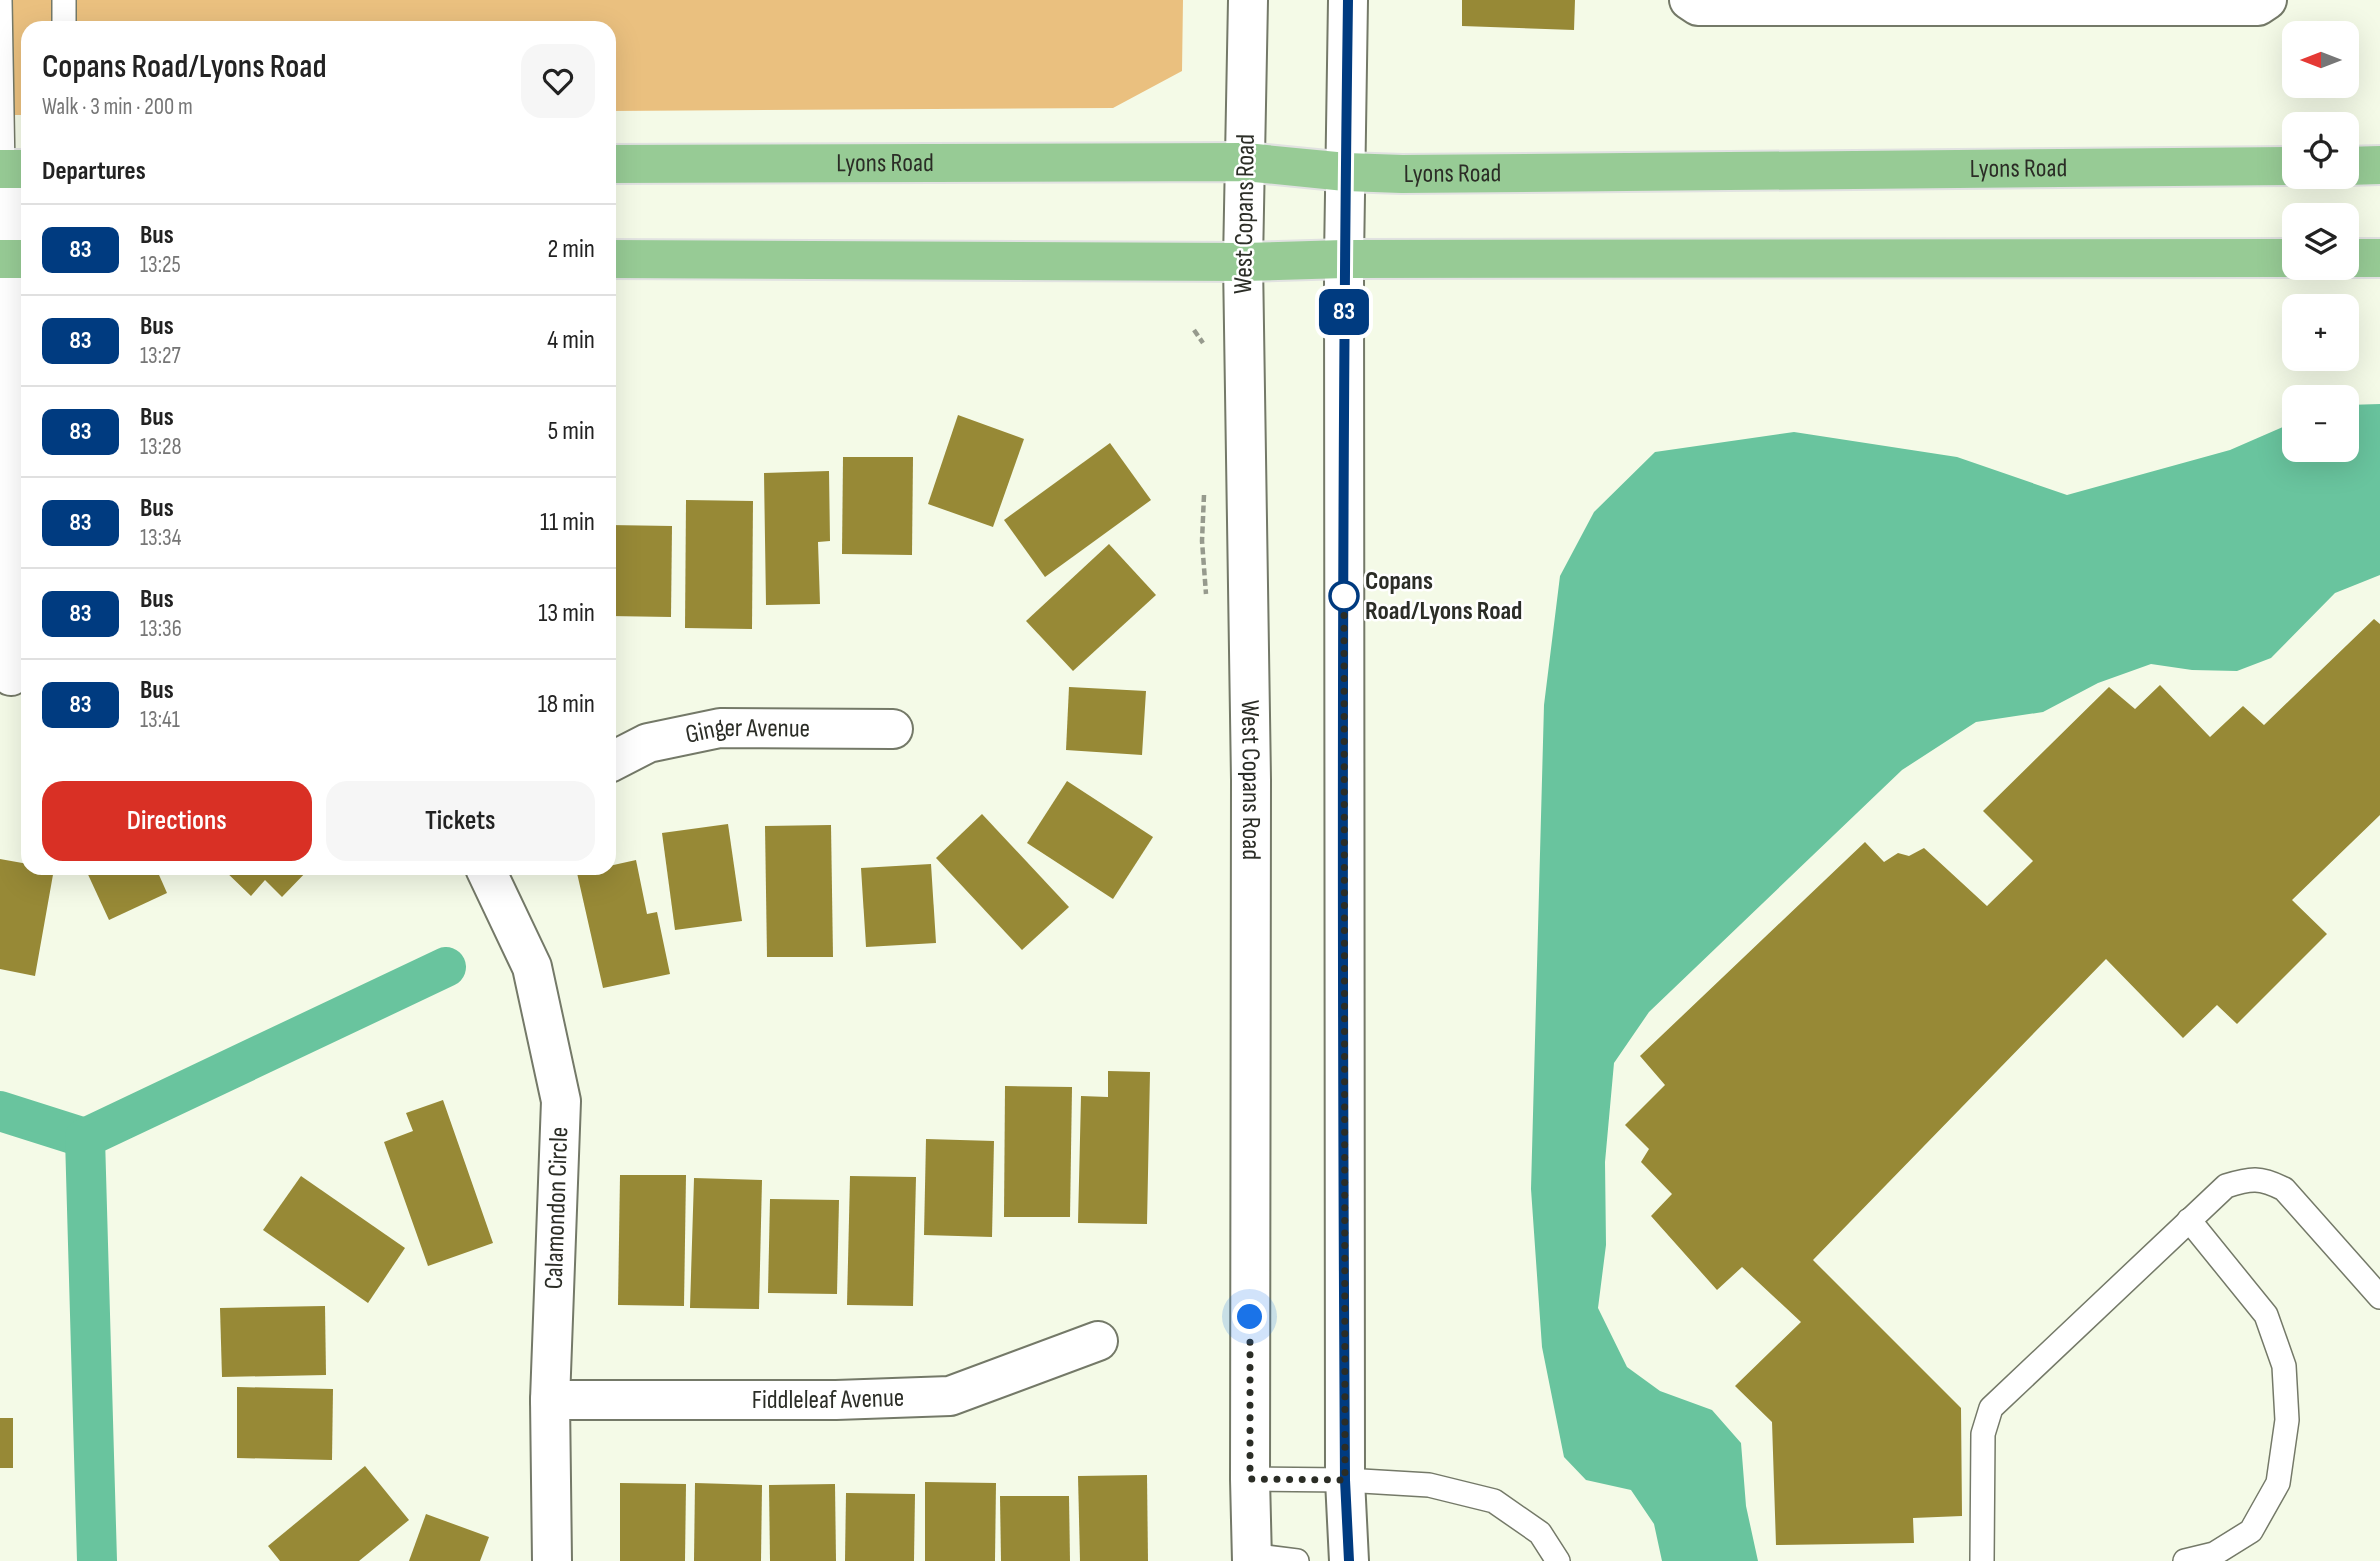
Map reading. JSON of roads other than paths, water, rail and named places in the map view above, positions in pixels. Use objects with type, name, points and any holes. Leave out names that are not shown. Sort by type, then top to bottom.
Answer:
[{"type":"main road","name":"West Copans Road","points":[[1248,0],[1243,262],[1251,780],[1251,1558]]},
{"type":"main road","points":[[1348,0],[1344,259],[1345,1480],[1349,1561]]},
{"type":"main road","points":[[1689,0],[1698,6],[2258,6],[2267,0]]},
{"type":"main road","name":"Lyons Road","points":[[616,164],[1245,162],[1346,172],[1402,174],[2282,166]]},
{"type":"main road","points":[[2359,166],[2380,165]]},
{"type":"main road","points":[[10,169],[13,676]]},
{"type":"main road","points":[[616,259],[1243,262],[1344,259],[2282,258]]},
{"type":"main road","points":[[2359,258],[2380,258]]},
{"type":"main road","name":"Ginger Avenue","points":[[616,759],[648,743],[720,728],[893,729]]},
{"type":"main road","name":"Calamondon Circle","points":[[488,875],[533,967],[561,1101],[550,1399],[552,1561]]},
{"type":"main road","name":"Fiddleleaf Avenue","points":[[550,1399],[836,1399],[950,1396],[1098,1341]]},
{"type":"lane","points":[[0,0],[10,169]]},
{"type":"lane","points":[[64,0],[64,21]]},
{"type":"lane","points":[[1982,1561],[1983,1434],[1991,1408],[2226,1186],[2249,1179],[2268,1181],[2284,1189],[2380,1297]]},
{"type":"lane","points":[[2185,1561],[2214,1554],[2250,1531],[2278,1483],[2287,1420],[2284,1366],[2266,1315],[2189,1220]]},
{"type":"lane","points":[[1250,1479],[1345,1480],[1429,1485],[1494,1501],[1540,1533],[1558,1561]]},
{"type":"lane","points":[[1251,1558],[1297,1561]]},
{"type":"waterway","points":[[97,1561],[85,1138],[446,967]]},
{"type":"waterway","points":[[0,1111],[85,1138]]},
{"type":"place","name":"Copans Road/Lyons Road","points":[[1344,596]]}]
